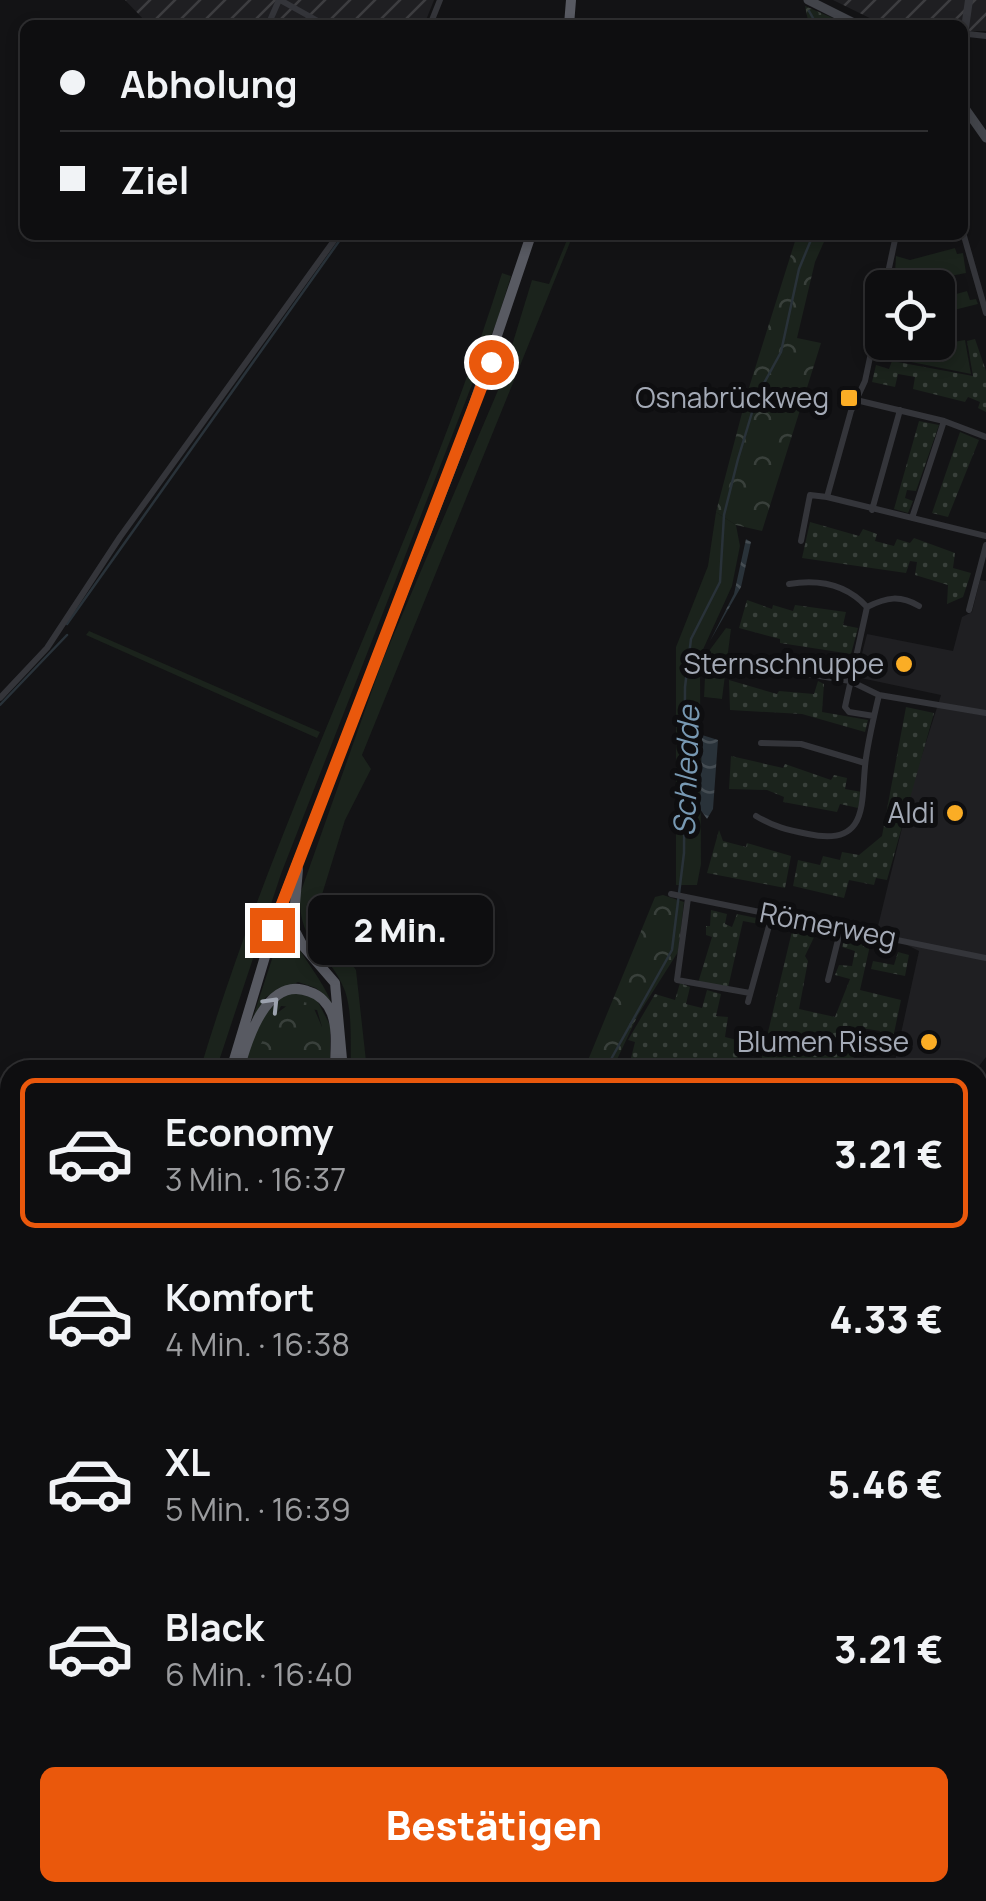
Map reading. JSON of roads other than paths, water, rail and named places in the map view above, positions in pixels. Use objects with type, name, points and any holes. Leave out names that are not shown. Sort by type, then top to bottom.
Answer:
[{"type":"highway","points":[[234,1060],[256,979],[297,863],[459,448],[529,240]]},
{"type":"highway","points":[[297,863],[294,927],[303,946],[336,987],[342,1060]]},
{"type":"highway","points":[[243,1060],[264,1009],[280,994],[296,989],[316,994],[331,1012],[334,1060]]},
{"type":"main road","points":[[808,0],[848,20]]},
{"type":"main road","points":[[968,112],[986,138]]},
{"type":"street","points":[[279,0],[315,20]]},
{"type":"street","points":[[970,0],[968,34],[986,36]]},
{"type":"street","points":[[0,698],[47,648],[120,537],[334,240]]},
{"type":"street","points":[[827,497],[865,382],[895,240]]},
{"type":"street","points":[[965,240],[986,313]]},
{"type":"street","points":[[856,400],[944,421],[986,437]]},
{"type":"street","points":[[872,510],[900,410]]},
{"type":"street","points":[[912,518],[944,421]]},
{"type":"street","points":[[801,541],[810,494],[986,536]]},
{"type":"street","points":[[969,610],[986,544]]},
{"type":"street","points":[[789,584],[833,584],[856,594],[867,607]]},
{"type":"street","points":[[867,607],[883,599],[904,598],[920,606]]},
{"type":"street","points":[[867,607],[850,681],[849,712],[874,716]]},
{"type":"street","points":[[758,661],[771,668],[850,681],[879,695],[986,713]]},
{"type":"street","points":[[756,816],[776,828],[822,837],[844,834],[857,822],[864,801],[865,763],[879,695]]},
{"type":"street","points":[[760,742],[801,744],[865,763]]},
{"type":"street","name":"Römerweg","points":[[671,894],[986,958]]},
{"type":"street","points":[[688,898],[677,980],[749,997],[772,915]]},
{"type":"street","points":[[828,980],[841,928]]},
{"type":"water","points":[[746,539],[751,542],[741,587],[710,641],[734,594]]},
{"type":"water","points":[[702,735],[718,740],[713,809],[707,819],[700,809]]},
{"type":"waterway","name":"Schledde","points":[[809,11],[814,20]]},
{"type":"waterway","points":[[67,624],[340,240]]},
{"type":"waterway","name":"Schledde","points":[[611,1060],[672,950],[684,853],[685,687],[691,639],[720,582],[724,515],[738,459],[757,396],[781,352],[799,269],[811,240]]},
{"type":"waterway","points":[[0,705],[67,635]]},
{"type":"place","name":"Osnabrückweg","points":[[849,398]]},
{"type":"place","name":"Sternschnuppe","points":[[904,664]]},
{"type":"place","name":"Aldi","points":[[955,813]]},
{"type":"place","name":"Blumen Risse","points":[[929,1042]]}]
